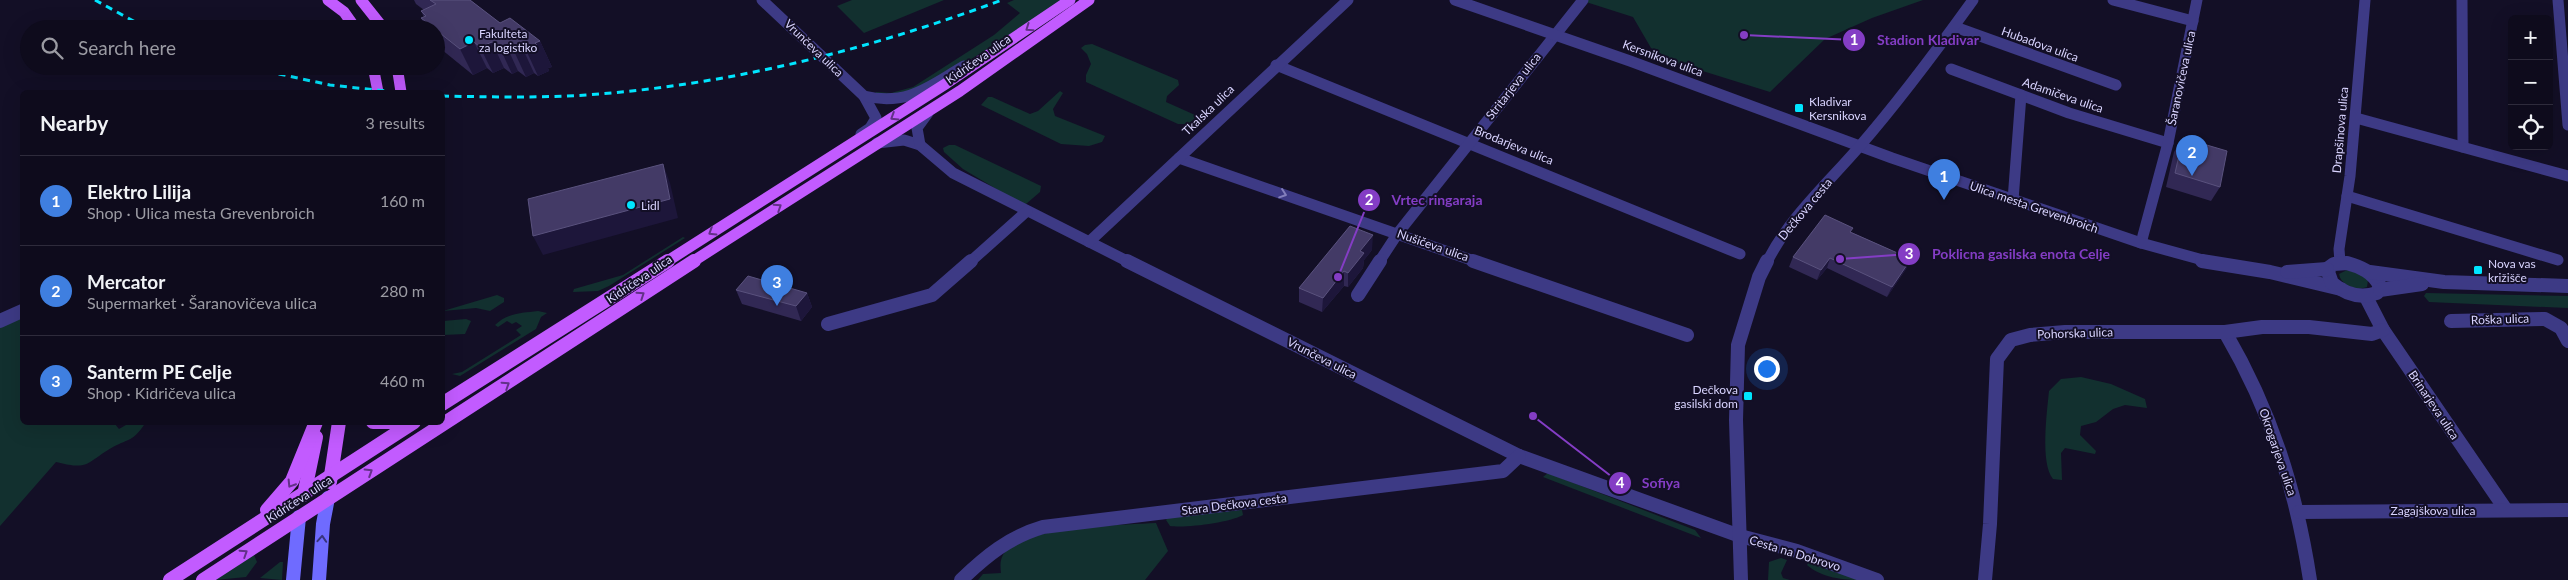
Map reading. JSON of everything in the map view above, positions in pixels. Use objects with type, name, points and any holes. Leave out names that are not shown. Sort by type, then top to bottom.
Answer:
[{"type":"main road","points":[[328,0],[344,12],[350,20]]},
{"type":"main road","points":[[361,0],[377,20]]},
{"type":"main road","name":"Kidričeva ulica","points":[[445,402],[993,53],[1070,0]]},
{"type":"main road","name":"Kidričeva ulica","points":[[445,422],[938,105],[1089,0]]},
{"type":"main road","points":[[375,75],[378,90]]},
{"type":"main road","points":[[399,75],[402,90]]},
{"type":"main road","points":[[170,580],[203,553],[256,518],[285,494],[302,465],[316,425]]},
{"type":"main road","points":[[293,580],[299,517],[313,458],[317,425]]},
{"type":"main road","points":[[319,580],[323,524],[338,425]]},
{"type":"main road","name":"Kidričeva ulica","points":[[170,580],[409,425]]},
{"type":"main road","name":"Kidričeva ulica","points":[[203,580],[441,425]]},
{"type":"street","name":"Vrunčeva ulica","points":[[762,0],[864,96],[874,112],[874,124],[826,160]]},
{"type":"street","name":"Tkalska ulica","points":[[1089,242],[1276,65],[1348,0]]},
{"type":"street","name":"Kersnikova ulica","points":[[1456,0],[1860,146]]},
{"type":"street","name":"Stritarjeva ulica","points":[[1358,295],[1398,233],[1468,142],[1583,0]]},
{"type":"street","name":"Dečkova cesta","points":[[1741,580],[1736,420],[1738,346],[1753,292],[1782,235],[1860,146],[1955,27],[1972,0]]},
{"type":"street","points":[[2113,0],[2193,21]]},
{"type":"street","name":"Šaranovičeva ulica","points":[[2141,243],[2168,143],[2197,0]]},
{"type":"street","name":"Drapšinova ulica","points":[[2340,263],[2339,249],[2356,118],[2365,0]]},
{"type":"street","points":[[2462,0],[2463,147]]},
{"type":"street","points":[[2558,0],[2568,125]]},
{"type":"street","name":"Hubadova ulica","points":[[1955,27],[2116,85]]},
{"type":"street","points":[[864,96],[885,102],[904,100],[993,53]]},
{"type":"street","name":"Brodarjeva ulica","points":[[1276,65],[1740,254]]},
{"type":"street","name":"Adamičeva ulica","points":[[1951,69],[2069,113],[2168,143]]},
{"type":"street","points":[[2013,200],[2021,95]]},
{"type":"street","points":[[920,145],[916,136],[918,125],[938,105]]},
{"type":"street","points":[[2356,118],[2568,176]]},
{"type":"street","points":[[877,143],[904,140],[920,145]]},
{"type":"street","name":"Vrunčeva ulica","points":[[920,145],[953,173],[1519,456],[1740,536]]},
{"type":"street","name":"Ulica mesta Grevenbroich","points":[[1860,146],[2013,200],[2193,259],[2270,272]]},
{"type":"street","name":"Nušičeva ulica","points":[[1179,158],[1687,335]]},
{"type":"street","points":[[2347,196],[2558,260]]},
{"type":"street","points":[[828,324],[932,294],[1027,211]]},
{"type":"street","points":[[2270,272],[2327,269],[2334,264],[2340,263],[2355,265],[2370,272],[2444,282],[2568,286]]},
{"type":"street","points":[[2327,269],[2329,279],[2341,289]]},
{"type":"street","points":[[2270,272],[2366,297],[2372,296],[2380,290],[2444,282]]},
{"type":"street","points":[[2370,272],[2378,282],[2380,290]]},
{"type":"street","name":"Brinarjeva ulica","points":[[2366,297],[2383,330],[2506,510]]},
{"type":"street","points":[[0,321],[20,311]]},
{"type":"street","name":"Roška ulica","points":[[2451,321],[2545,319],[2561,328],[2568,342]]},
{"type":"street","name":"Pohorska ulica","points":[[1985,580],[1990,524],[1996,359],[2011,340],[2030,335],[2065,332],[2225,332],[2262,327],[2309,327],[2372,334],[2383,330]]},
{"type":"street","name":"Okrogarjeva ulica","points":[[2225,332],[2257,391],[2299,512],[2310,580]]},
{"type":"street","name":"Stara Dečkova cesta","points":[[961,580],[1000,545],[1018,533],[1043,527],[1503,471],[1519,456]]},
{"type":"street","name":"Zagajškova ulica","points":[[2299,512],[2568,510]]},
{"type":"street","name":"Cesta na Dobrovo","points":[[1740,536],[1797,551],[1877,580]]},
{"type":"green space","points":[[852,0],[944,0],[864,33],[837,6]]},
{"type":"green space","points":[[1014,0],[1062,0],[1033,21],[916,93],[891,100],[874,96],[876,92],[891,93],[913,87],[994,35],[1020,13],[1007,3]]},
{"type":"green space","points":[[1588,0],[1923,0],[1872,18],[1825,39],[1770,92],[1677,63],[1651,48],[1633,17],[1586,2]]},
{"type":"green space","points":[[1092,44],[1178,80],[1179,85],[1167,96],[1166,102],[1195,115],[1195,119],[1187,124],[1178,124],[1086,82],[1086,75],[1091,64],[1087,54],[1081,48]]},
{"type":"green space","points":[[1060,91],[1063,93],[1053,109],[1055,116],[1105,136],[1102,142],[1089,146],[1061,144],[981,105],[988,97],[992,97],[1030,114],[1038,111]]},
{"type":"green space","points":[[955,145],[1041,186],[1040,192],[1026,204],[1018,202],[963,169],[944,152],[943,148]]},
{"type":"green space","points":[[683,237],[685,238],[609,286],[598,291],[573,292],[574,289],[623,275]]},
{"type":"green space","points":[[2347,270],[2361,274],[2368,280],[2367,287],[2354,288],[2343,282],[2339,274]]},
{"type":"green space","points":[[2426,293],[2568,296],[2568,308],[2429,302],[2424,296]]},
{"type":"green space","points":[[497,295],[504,298],[504,302],[490,311],[476,308],[445,310]]},
{"type":"green space","points":[[538,311],[547,313],[541,317],[536,329],[460,376],[452,374],[462,372],[521,335],[516,330],[522,326],[516,322],[512,324],[507,321],[498,327],[495,325],[500,321],[515,314]]},
{"type":"green space","points":[[20,318],[20,425],[116,425],[119,429],[126,425],[144,425],[133,437],[87,464],[76,466],[56,462],[0,526],[0,327]]},
{"type":"green space","points":[[466,319],[471,321],[465,334],[445,335],[445,321]]},
{"type":"green space","points":[[2081,377],[2111,384],[2145,399],[2147,408],[2125,405],[2113,409],[2096,422],[2081,426],[2080,435],[2096,451],[2095,454],[2065,448],[2061,453],[2062,480],[2053,479],[2049,471],[2045,450],[2049,391],[2061,379]]},
{"type":"green space","points":[[1548,473],[1695,530],[1701,538],[1543,477]]},
{"type":"green space","points":[[1242,510],[1243,515],[1236,518],[1207,524],[1170,526],[1166,520],[1168,517]]},
{"type":"green space","points":[[1156,523],[1168,551],[1145,580],[978,580],[983,574],[1001,573],[1001,561],[1006,551],[1017,543],[1034,536],[1077,528]]},
{"type":"green space","points":[[254,555],[257,562],[246,577],[215,580]]},
{"type":"green space","points":[[1781,558],[1787,560],[1781,573],[1783,578],[1790,580],[1768,580],[1769,562]]},
{"type":"green space","points":[[280,562],[283,562],[282,580],[260,578]]},
{"type":"green space","points":[[1809,562],[1862,580],[1840,579],[1819,573],[1807,565]]},
{"type":"building","points":[[430,0],[470,0],[500,23],[510,18],[540,41],[535,43],[537,45],[526,50],[522,47],[514,51],[506,45],[500,48],[492,42],[480,47],[474,42],[460,49],[445,37],[445,20],[424,20],[421,18],[426,16],[421,11],[436,4]]},
{"type":"building","points":[[2183,138],[2227,151],[2220,187],[2175,173]]},
{"type":"building","points":[[663,164],[670,199],[533,236],[528,199]]},
{"type":"building","points":[[1825,215],[1853,228],[1850,232],[1911,259],[1892,287],[1830,258],[1821,270],[1793,257]]},
{"type":"building","points":[[1350,226],[1373,235],[1360,251],[1364,253],[1348,273],[1344,271],[1323,298],[1299,288]]},
{"type":"building","points":[[748,276],[807,293],[796,306],[736,290]]},
{"type":"railway","points":[[95,0],[132,20]]},
{"type":"railway","points":[[445,96],[568,96],[693,83],[745,74],[849,49],[900,35],[1002,0]]},
{"type":"railway","points":[[284,75],[330,85],[376,90]]},
{"type":"place","name":"Stadion Kladivar","points":[[1744,35]]},
{"type":"place","name":"Fakulteta za logistiko","points":[[469,40]]},
{"type":"place","name":"Kladivar Kersnikova","points":[[1799,108]]},
{"type":"place","name":"Mercator","points":[[2192,176]]},
{"type":"place","name":"Elektro Lilija","points":[[1944,200]]},
{"type":"place","name":"Lidl","points":[[631,205]]},
{"type":"place","name":"Poklicna gasilska enota Celje","points":[[1840,259]]},
{"type":"place","name":"Nova vas križišče","points":[[2478,270]]},
{"type":"place","name":"Vrtec ringaraja","points":[[1338,277]]},
{"type":"place","name":"Santerm PE Celje","points":[[777,306]]},
{"type":"place","name":"Dečkova gasilski dom","points":[[1748,396]]},
{"type":"place","name":"Sofiya","points":[[1533,416]]}]
